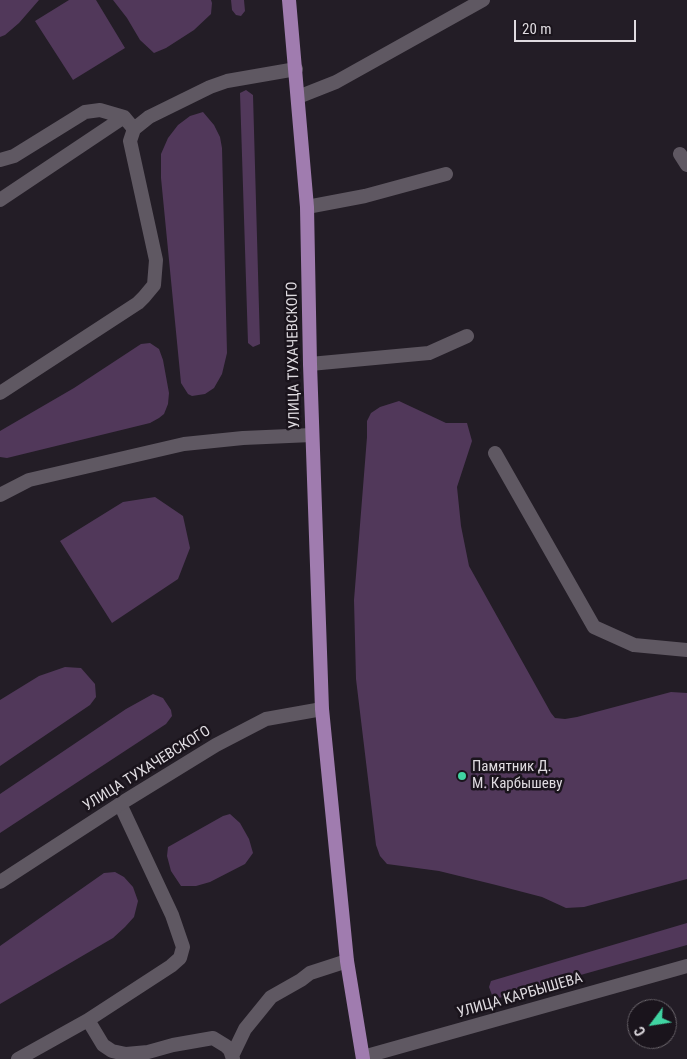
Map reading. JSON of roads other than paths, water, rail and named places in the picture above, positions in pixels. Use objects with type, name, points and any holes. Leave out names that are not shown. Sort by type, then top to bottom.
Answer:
[{"type":"main road","name":"УЛИЦА ТУХАЧЕВСКОГО","points":[[289,0],[306,207],[322,709],[347,961],[363,1058]]},
{"type":"street","points":[[298,97],[336,82],[483,0]]},
{"type":"street","points":[[0,393],[138,303],[154,285],[156,260],[130,141],[134,129],[149,117],[210,87],[227,81],[296,69]]},
{"type":"street","points":[[0,160],[14,156],[85,112],[100,110],[124,117],[134,129]]},
{"type":"street","points":[[0,200],[124,117]]},
{"type":"street","points":[[306,207],[365,196],[446,174]]},
{"type":"street","points":[[310,364],[429,352],[467,336]]},
{"type":"street","points":[[0,495],[28,480],[184,444],[312,434]]},
{"type":"street","points":[[495,453],[594,626],[634,645],[687,650]]},
{"type":"street","name":"УЛИЦА ТУХАЧЕВСКОГО","points":[[0,882],[120,804],[216,745],[266,719],[322,709]]},
{"type":"street","points":[[18,1059],[88,1020],[171,966],[180,958],[183,946],[172,915],[120,804]]},
{"type":"street","points":[[233,1057],[245,1029],[271,997],[310,973],[347,961]]},
{"type":"street","name":"УЛИЦА КАРБЫШЕВА","points":[[363,1058],[687,966]]},
{"type":"street","points":[[88,1020],[103,1045],[112,1051],[126,1054],[148,1052],[172,1045],[213,1038],[226,1046],[233,1057]]},
{"type":"place","name":"Памятник Д. М. Карбышеву","points":[[462,776]]}]
